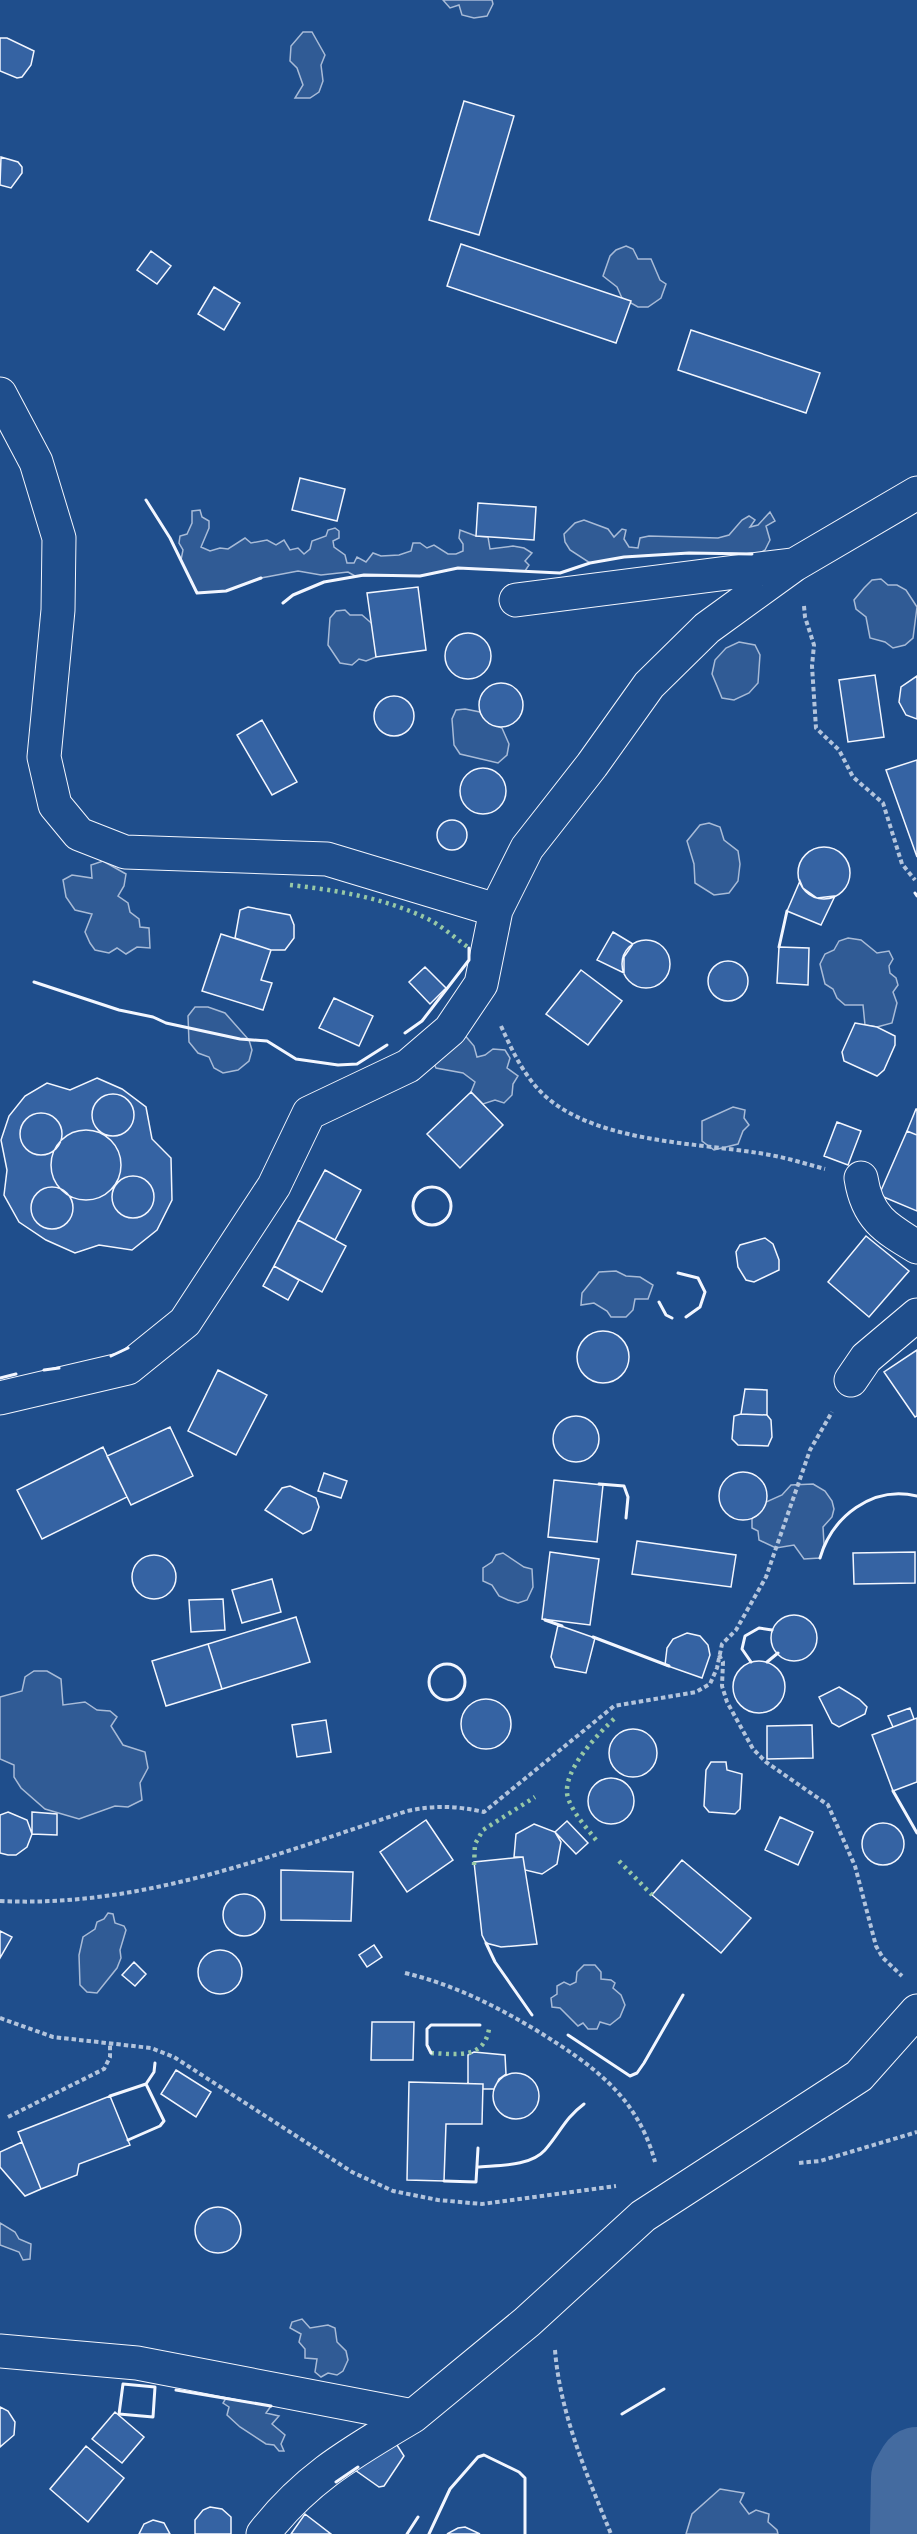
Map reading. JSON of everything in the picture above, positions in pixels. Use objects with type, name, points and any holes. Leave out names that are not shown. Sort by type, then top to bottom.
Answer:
[{"type":"street","points":[[0,394],[36,462],[59,538],[58,610],[44,757],[55,806],[79,834],[125,852],[327,859],[496,910]]},
{"type":"street","points":[[0,1398],[128,1368],[185,1322],[274,1186],[309,1113],[408,1066],[450,1030],[481,984],[496,910],[528,848],[592,765],[648,686],[707,628],[794,565],[917,493]]},
{"type":"street","points":[[516,600],[794,565]]},
{"type":"street","points":[[861,1178],[870,1211],[889,1231],[917,1247]]},
{"type":"street","points":[[851,1380],[866,1358],[917,1315]]},
{"type":"street","points":[[263,2534],[283,2507],[333,2464],[413,2416],[559,2292],[643,2216],[859,2076],[917,2011]]},
{"type":"street","points":[[0,2351],[137,2363],[413,2416]]},
{"type":"path","points":[[794,565],[803,584],[805,617],[814,645],[812,666],[816,728],[839,750],[853,777],[883,803],[902,864],[915,880]]},
{"type":"path","points":[[481,984],[517,1060],[538,1090],[568,1113],[606,1130],[762,1153],[861,1178]]},
{"type":"path","points":[[0,1901],[65,1902],[155,1888],[221,1873],[407,1811],[432,1806],[458,1806],[484,1812],[614,1706],[696,1692],[710,1684],[717,1668],[718,1654],[722,1644],[736,1630],[766,1577],[810,1450],[851,1380]]},
{"type":"path","points":[[718,1654],[723,1662],[722,1686],[727,1702],[753,1749],[766,1762],[828,1805],[855,1866],[876,1946],[883,1958],[904,1977]]},
{"type":"path","points":[[405,1973],[473,1996],[512,2015],[576,2054],[599,2071],[623,2097],[648,2137],[660,2180],[661,2205]]},
{"type":"path","points":[[0,2018],[53,2037],[151,2048],[174,2057],[352,2172],[393,2191],[438,2200],[482,2204],[626,2185]]},
{"type":"path","points":[[8,2117],[104,2069],[110,2057],[110,2045]]},
{"type":"path","points":[[798,2163],[820,2161],[917,2132]]},
{"type":"path","points":[[559,2292],[554,2324],[556,2366],[578,2454],[611,2534]]},
{"type":"shaded area","points":[[443,0],[492,0],[493,4],[487,16],[474,18],[462,15],[459,5],[450,8]]},
{"type":"shaded area","points":[[303,32],[312,32],[325,55],[321,65],[323,81],[319,92],[310,98],[295,98],[303,85],[297,68],[290,61],[291,46]]},
{"type":"shaded area","points":[[626,246],[633,249],[638,259],[651,259],[660,280],[666,284],[661,298],[648,307],[638,307],[622,298],[617,287],[603,276],[610,256],[616,250]]},
{"type":"shaded area","points":[[200,510],[202,517],[209,521],[209,528],[201,547],[210,551],[220,548],[228,549],[245,538],[251,543],[267,540],[276,545],[284,540],[290,550],[298,548],[304,554],[310,549],[312,541],[326,536],[328,530],[335,528],[339,531],[339,538],[333,541],[334,547],[345,555],[347,563],[354,563],[357,557],[366,562],[373,553],[381,556],[399,555],[411,551],[413,543],[420,543],[427,548],[434,545],[448,554],[456,554],[463,551],[463,544],[459,538],[460,530],[476,536],[488,537],[490,549],[513,546],[524,548],[532,553],[525,561],[529,565],[525,571],[458,568],[420,576],[355,576],[348,572],[321,575],[298,571],[261,578],[226,591],[197,593],[181,560],[183,550],[179,543],[180,536],[187,534],[192,523],[192,511]]},
{"type":"shaded area","points":[[770,512],[775,521],[766,526],[770,540],[765,550],[758,554],[689,553],[624,557],[590,563],[570,550],[565,542],[564,534],[575,523],[584,520],[608,529],[614,537],[622,529],[626,530],[624,539],[629,547],[638,548],[640,538],[649,536],[718,538],[729,535],[742,520],[749,516],[755,520],[750,527],[758,525]]},
{"type":"shaded area","points":[[881,579],[888,585],[897,585],[906,590],[917,607],[913,638],[905,645],[893,648],[885,642],[870,638],[866,617],[856,609],[854,600],[864,588],[872,580]]},
{"type":"shaded area","points":[[345,610],[350,615],[362,615],[377,628],[376,657],[366,661],[359,659],[352,665],[340,663],[328,645],[330,618],[336,611]]},
{"type":"shaded area","points":[[739,642],[755,645],[760,655],[758,683],[749,693],[734,700],[722,698],[712,674],[715,660],[726,648]]},
{"type":"shaded area","points":[[456,710],[480,712],[489,723],[502,728],[509,744],[507,755],[498,763],[460,754],[454,745],[452,719]]},
{"type":"shaded area","points":[[709,823],[720,827],[724,840],[738,851],[740,864],[738,881],[729,893],[714,895],[695,883],[694,864],[687,841],[700,825]]},
{"type":"shaded area","points":[[103,861],[126,874],[124,886],[118,896],[128,903],[130,912],[139,919],[140,927],[149,928],[150,948],[137,947],[126,954],[117,948],[109,953],[95,950],[90,943],[85,932],[92,914],[75,910],[66,897],[63,880],[72,875],[92,878],[91,865]]},
{"type":"shaded area","points":[[848,938],[861,940],[877,953],[889,951],[893,959],[889,966],[890,973],[896,978],[898,985],[893,992],[897,1003],[892,1023],[877,1027],[865,1025],[863,1005],[845,1005],[837,998],[833,989],[825,984],[820,964],[825,954],[834,950],[839,941]]},
{"type":"shaded area","points":[[195,1007],[208,1007],[225,1013],[249,1040],[252,1050],[249,1061],[238,1070],[223,1073],[214,1068],[209,1057],[198,1053],[189,1042],[188,1016]]},
{"type":"shaded area","points":[[463,1033],[474,1046],[477,1057],[493,1049],[505,1050],[510,1058],[507,1068],[518,1076],[513,1084],[512,1095],[504,1103],[495,1100],[483,1104],[471,1092],[475,1082],[463,1073],[436,1068],[433,1061]]},
{"type":"shaded area","points":[[733,1107],[745,1110],[744,1118],[749,1125],[743,1131],[738,1144],[714,1150],[702,1141],[702,1121]]},
{"type":"shaded area","points":[[616,1271],[626,1276],[640,1277],[653,1285],[648,1299],[635,1299],[633,1310],[626,1317],[611,1317],[607,1311],[594,1303],[581,1305],[582,1293],[599,1272]]},
{"type":"shaded area","points":[[813,1484],[825,1491],[834,1509],[832,1517],[823,1527],[824,1544],[820,1558],[804,1559],[794,1545],[776,1548],[759,1540],[758,1531],[752,1528],[752,1518],[758,1515],[766,1502],[782,1495],[791,1485]]},
{"type":"shaded area","points":[[503,1553],[524,1567],[532,1569],[533,1587],[527,1600],[518,1603],[508,1600],[499,1596],[492,1585],[483,1581],[483,1568],[492,1562],[496,1555]]},
{"type":"shaded area","points":[[34,1671],[47,1671],[61,1679],[63,1705],[85,1702],[97,1710],[110,1711],[117,1717],[111,1726],[123,1745],[145,1752],[148,1768],[140,1783],[142,1800],[128,1807],[115,1806],[79,1819],[45,1809],[21,1788],[14,1777],[14,1765],[0,1759],[0,1697],[22,1691],[25,1677]]},
{"type":"shaded area","points":[[108,1913],[113,1914],[115,1923],[124,1926],[126,1930],[120,1950],[121,1958],[117,1968],[97,1993],[87,1992],[80,1985],[79,1955],[83,1937],[95,1929],[97,1922],[104,1919]]},
{"type":"shaded area","points":[[584,1965],[595,1965],[601,1972],[601,1979],[615,1983],[613,1988],[621,1995],[625,2005],[620,2017],[610,2025],[600,2022],[597,2029],[588,2029],[583,2023],[578,2026],[560,2008],[552,2007],[551,1998],[557,1994],[557,1986],[564,1982],[570,1985],[576,1982],[577,1972]]},
{"type":"shaded area","points":[[0,2223],[15,2232],[19,2239],[31,2244],[30,2259],[23,2260],[19,2252],[0,2245]]},
{"type":"shaded area","points":[[302,2319],[310,2328],[328,2325],[335,2328],[337,2342],[346,2351],[348,2360],[343,2371],[337,2375],[328,2373],[321,2377],[315,2372],[317,2359],[305,2358],[305,2349],[299,2342],[301,2334],[290,2328],[292,2322]]},
{"type":"shaded area","points":[[226,2398],[271,2406],[266,2413],[279,2416],[272,2424],[285,2435],[281,2444],[284,2451],[279,2451],[274,2445],[266,2444],[240,2427],[227,2415],[229,2407],[223,2403]]},
{"type":"shaded area","points":[[720,2489],[744,2493],[740,2502],[749,2514],[756,2510],[769,2514],[768,2522],[778,2534],[686,2534],[692,2514]]},
{"type":"building","points":[[0,38],[7,38],[34,51],[31,65],[22,77],[17,78],[0,71]]},
{"type":"building","points":[[464,101],[514,116],[479,235],[429,220]]},
{"type":"building","points":[[1,157],[18,162],[22,167],[22,173],[11,188],[0,185]]},
{"type":"building","points":[[461,244],[631,301],[616,343],[447,286]]},
{"type":"building","points":[[151,251],[171,266],[157,284],[137,270]]},
{"type":"building","points":[[214,287],[240,303],[224,330],[198,314]]},
{"type":"building","points":[[691,330],[820,373],[806,413],[678,370]]},
{"type":"building","points":[[300,478],[345,489],[337,521],[292,510]]},
{"type":"building","points":[[478,503],[536,507],[534,540],[476,536]]},
{"type":"building","points":[[418,587],[426,650],[376,657],[367,593]]},
{"type":"building","points":[[468,633],[484,640],[491,656],[484,672],[468,679],[452,672],[445,656],[452,640]]},
{"type":"building","points":[[875,675],[884,737],[848,742],[839,680]]},
{"type":"building","points":[[917,676],[917,719],[906,715],[899,702],[901,687]]},
{"type":"building","points":[[501,683],[516,690],[523,705],[516,720],[501,727],[486,720],[479,705],[486,690]]},
{"type":"building","points":[[394,696],[408,702],[414,716],[408,730],[394,736],[380,730],[374,716],[380,702]]},
{"type":"building","points":[[262,720],[297,782],[272,795],[237,735]]},
{"type":"building","points":[[917,760],[917,857],[886,770]]},
{"type":"building","points":[[483,768],[499,775],[506,791],[499,807],[483,814],[467,807],[460,791],[467,775]]},
{"type":"building","points":[[452,820],[458,821],[466,829],[466,841],[458,849],[452,850],[446,849],[438,841],[437,835],[438,829],[446,821]]},
{"type":"building","points":[[824,847],[834,849],[842,855],[848,863],[850,873],[848,883],[842,891],[834,897],[824,899],[814,897],[806,891],[800,883],[798,873],[800,863],[806,855],[814,849]]},
{"type":"building","points":[[800,881],[803,888],[817,898],[835,896],[821,925],[787,911]]},
{"type":"building","points":[[248,907],[290,915],[294,925],[294,938],[285,950],[271,950],[235,938],[240,910]]},
{"type":"building","points":[[613,932],[633,944],[624,957],[624,973],[597,960]]},
{"type":"building","points":[[221,934],[271,950],[261,980],[272,983],[263,1010],[202,991]]},
{"type":"building","points":[[646,940],[663,947],[670,964],[663,981],[646,988],[629,981],[622,964],[629,947]]},
{"type":"building","points":[[779,947],[809,948],[808,985],[777,983]]},
{"type":"building","points":[[728,961],[742,967],[748,981],[742,995],[728,1001],[714,995],[708,981],[714,967]]},
{"type":"building","points":[[425,967],[446,988],[430,1004],[409,982]]},
{"type":"building","points":[[581,970],[622,1001],[588,1045],[546,1014]]},
{"type":"building","points":[[334,998],[373,1016],[359,1046],[319,1028]]},
{"type":"building","points":[[855,1023],[877,1027],[895,1036],[895,1045],[884,1070],[877,1076],[844,1061],[842,1052]]},
{"type":"building","points":[[97,1078],[122,1089],[146,1107],[152,1139],[171,1158],[172,1200],[157,1230],[132,1250],[99,1245],[75,1253],[46,1240],[19,1222],[4,1195],[7,1170],[1,1140],[9,1116],[25,1096],[47,1083],[70,1090]]},
{"type":"building","points":[[471,1092],[503,1125],[460,1168],[427,1134]]},
{"type":"building","points":[[113,1094],[128,1100],[134,1115],[128,1130],[113,1136],[98,1130],[92,1115],[98,1100]]},
{"type":"building","points":[[917,1109],[917,1135],[907,1131]]},
{"type":"building","points":[[41,1113],[56,1119],[62,1134],[56,1149],[41,1155],[26,1149],[20,1134],[26,1119]]},
{"type":"building","points":[[837,1122],[861,1131],[848,1165],[824,1156]]},
{"type":"building","points":[[93,1130],[106,1136],[115,1145],[119,1151],[121,1165],[119,1179],[111,1190],[100,1198],[79,1200],[61,1190],[53,1179],[51,1158],[61,1140],[72,1132]]},
{"type":"building","points":[[907,1131],[917,1135],[917,1211],[879,1195]]},
{"type":"building","points":[[325,1170],[361,1190],[335,1240],[298,1220]]},
{"type":"building","points":[[133,1176],[148,1182],[154,1197],[148,1212],[133,1218],[118,1212],[112,1197],[118,1182]]},
{"type":"building","points":[[52,1187],[67,1193],[73,1208],[67,1223],[52,1229],[37,1223],[31,1208],[37,1193]]},
{"type":"building","points":[[298,1220],[346,1246],[322,1292],[274,1266]]},
{"type":"building","points":[[866,1236],[909,1271],[869,1317],[828,1282]]},
{"type":"building","points":[[765,1238],[773,1244],[779,1260],[779,1270],[754,1282],[746,1280],[738,1267],[736,1252],[740,1245]]},
{"type":"building","points":[[274,1266],[299,1280],[288,1300],[263,1286]]},
{"type":"building","points":[[598,1331],[608,1331],[622,1338],[629,1357],[622,1376],[608,1383],[598,1383],[588,1379],[581,1372],[577,1362],[577,1352],[581,1342],[588,1335]]},
{"type":"building","points":[[917,1350],[917,1416],[915,1417],[884,1372]]},
{"type":"building","points":[[218,1370],[267,1395],[236,1455],[188,1431]]},
{"type":"building","points":[[745,1389],[767,1390],[767,1415],[741,1414]]},
{"type":"building","points":[[767,1415],[771,1420],[772,1437],[768,1446],[738,1445],[732,1439],[734,1416]]},
{"type":"building","points":[[576,1416],[592,1423],[599,1439],[592,1455],[576,1462],[560,1455],[553,1439],[560,1423]]},
{"type":"building","points":[[170,1427],[193,1476],[131,1505],[107,1456]]},
{"type":"building","points":[[103,1447],[127,1497],[42,1539],[17,1490]]},
{"type":"building","points":[[743,1472],[760,1479],[767,1496],[760,1513],[743,1520],[726,1513],[719,1496],[726,1479]]},
{"type":"building","points":[[324,1473],[347,1481],[341,1498],[318,1491]]},
{"type":"building","points":[[554,1480],[603,1485],[597,1542],[548,1537]]},
{"type":"building","points":[[290,1486],[316,1498],[319,1507],[311,1530],[303,1534],[265,1510],[282,1488]]},
{"type":"building","points":[[637,1541],[736,1555],[731,1587],[632,1574]]},
{"type":"building","points":[[550,1552],[599,1559],[590,1625],[542,1619]]},
{"type":"building","points":[[915,1552],[915,1583],[854,1584],[853,1553]]},
{"type":"building","points":[[154,1555],[170,1561],[176,1577],[170,1593],[154,1599],[138,1593],[132,1577],[138,1561]]},
{"type":"building","points":[[272,1579],[281,1612],[242,1623],[232,1590]]},
{"type":"building","points":[[223,1599],[225,1630],[191,1632],[189,1600]]},
{"type":"building","points":[[794,1615],[810,1622],[817,1638],[810,1654],[794,1661],[778,1654],[771,1638],[778,1622]]},
{"type":"building","points":[[296,1617],[310,1662],[222,1689],[208,1644]]},
{"type":"building","points":[[558,1625],[595,1638],[586,1673],[555,1667],[551,1657]]},
{"type":"building","points":[[687,1633],[700,1636],[708,1645],[710,1655],[702,1678],[665,1665],[667,1648],[673,1639]]},
{"type":"building","points":[[208,1644],[222,1689],[166,1706],[152,1661]]},
{"type":"building","points":[[754,1661],[764,1661],[773,1665],[781,1673],[785,1687],[781,1701],[773,1709],[764,1713],[754,1713],[745,1709],[737,1701],[733,1692],[733,1682],[737,1673],[745,1665]]},
{"type":"building","points":[[839,1687],[859,1699],[867,1707],[865,1714],[839,1727],[832,1723],[819,1697]]},
{"type":"building","points":[[481,1699],[491,1699],[504,1706],[511,1719],[511,1729],[504,1742],[491,1749],[481,1749],[472,1745],[465,1738],[461,1729],[461,1719],[465,1710],[472,1703]]},
{"type":"building","points":[[910,1708],[914,1719],[893,1727],[888,1716]]},
{"type":"building","points":[[917,1718],[917,1782],[893,1791],[872,1735]]},
{"type":"building","points":[[326,1720],[331,1752],[297,1757],[292,1725]]},
{"type":"building","points":[[812,1725],[813,1758],[767,1759],[767,1726]]},
{"type":"building","points":[[628,1729],[638,1729],[650,1736],[657,1748],[657,1758],[650,1770],[638,1777],[628,1777],[613,1766],[609,1758],[609,1748],[620,1733]]},
{"type":"building","points":[[711,1762],[726,1762],[727,1770],[742,1774],[740,1809],[735,1814],[709,1812],[704,1806],[706,1770]]},
{"type":"building","points":[[611,1778],[627,1785],[634,1801],[627,1817],[611,1824],[595,1817],[588,1801],[595,1785]]},
{"type":"building","points":[[8,1812],[27,1820],[32,1834],[27,1847],[16,1855],[0,1853],[0,1815]]},
{"type":"building","points":[[32,1812],[57,1814],[57,1835],[32,1834]]},
{"type":"building","points":[[780,1817],[813,1832],[798,1865],[765,1850]]},
{"type":"building","points":[[426,1820],[453,1860],[407,1892],[380,1852]]},
{"type":"building","points":[[567,1821],[588,1843],[576,1854],[555,1832]]},
{"type":"building","points":[[883,1823],[891,1824],[898,1829],[903,1836],[903,1852],[898,1859],[891,1864],[883,1865],[875,1864],[868,1859],[863,1852],[862,1844],[863,1836],[868,1829],[875,1824]]},
{"type":"building","points":[[534,1824],[555,1832],[561,1842],[557,1864],[542,1874],[525,1870],[523,1857],[514,1857],[516,1834]]},
{"type":"building","points":[[523,1857],[537,1944],[501,1947],[486,1943],[482,1935],[474,1862]]},
{"type":"building","points":[[682,1860],[751,1918],[721,1953],[652,1895]]},
{"type":"building","points":[[281,1870],[353,1872],[351,1921],[281,1920]]},
{"type":"building","points":[[244,1894],[259,1900],[265,1915],[259,1930],[244,1936],[229,1930],[223,1915],[229,1900]]},
{"type":"building","points":[[0,1931],[12,1937],[0,1958]]},
{"type":"building","points":[[374,1945],[382,1957],[367,1967],[359,1955]]},
{"type":"building","points":[[220,1950],[235,1957],[242,1972],[235,1987],[220,1994],[205,1987],[198,1972],[205,1957]]},
{"type":"building","points":[[134,1962],[146,1974],[135,1986],[122,1975]]},
{"type":"building","points":[[372,2022],[414,2022],[413,2060],[371,2060]]},
{"type":"building","points":[[474,2052],[505,2055],[506,2074],[499,2079],[494,2089],[483,2089],[483,2084],[468,2084],[468,2055]]},
{"type":"building","points":[[176,2070],[211,2092],[196,2117],[161,2094]]},
{"type":"building","points":[[516,2073],[532,2080],[539,2096],[532,2112],[516,2119],[500,2112],[493,2096],[500,2080]]},
{"type":"building","points":[[409,2082],[483,2084],[482,2124],[446,2124],[444,2181],[407,2180]]},
{"type":"building","points":[[110,2096],[130,2145],[79,2164],[77,2175],[41,2189],[18,2132]]},
{"type":"building","points":[[22,2142],[41,2189],[25,2196],[0,2167],[0,2152]]},
{"type":"building","points":[[218,2207],[227,2208],[235,2213],[240,2221],[240,2239],[235,2247],[227,2252],[218,2253],[209,2252],[201,2247],[196,2239],[195,2230],[196,2221],[201,2213],[209,2208]]},
{"type":"building","points":[[0,2407],[8,2411],[15,2422],[14,2435],[0,2447]]},
{"type":"building","points":[[115,2412],[144,2437],[122,2463],[92,2439]]},
{"type":"building","points":[[390,2445],[397,2445],[404,2456],[384,2486],[379,2487],[355,2470]]},
{"type":"building","points":[[86,2446],[124,2478],[88,2522],[50,2489]]},
{"type":"building","points":[[210,2507],[222,2509],[231,2517],[231,2534],[195,2534],[195,2520],[203,2510]]},
{"type":"building","points":[[305,2514],[331,2534],[291,2534]]},
{"type":"building","points":[[153,2520],[164,2523],[170,2534],[139,2534],[144,2524]]},
{"type":"building","points":[[465,2527],[480,2534],[447,2534],[458,2528]]},
{"type":"waterway","points":[[909,2534],[910,2478],[917,2466]]},
{"type":"hedge","points":[[290,885],[342,892],[394,905],[432,921],[469,948]]},
{"type":"hedge","points":[[596,1840],[573,1809],[567,1788],[575,1765],[616,1717]]},
{"type":"hedge","points":[[474,1865],[475,1844],[483,1830],[535,1797]]},
{"type":"hedge","points":[[619,1861],[652,1895]]},
{"type":"hedge","points":[[431,2053],[459,2054],[475,2050],[486,2039],[489,2029]]},
{"type":"wall","points":[[146,500],[170,538],[197,593],[226,591],[261,578]]},
{"type":"wall","points":[[283,603],[293,595],[324,582],[364,575],[420,576],[458,568],[560,573],[590,563],[624,557],[689,553],[752,554]]},
{"type":"wall","points":[[779,947],[787,911]]},
{"type":"wall","points":[[405,1033],[422,1021],[469,960],[469,948]]},
{"type":"wall","points":[[34,982],[119,1010],[153,1017],[166,1023],[240,1039],[267,1041],[296,1059],[338,1065],[357,1064],[387,1045]]},
{"type":"wall","points":[[432,1187],[439,1188],[445,1193],[450,1199],[451,1206],[450,1213],[445,1219],[439,1224],[432,1225],[425,1224],[419,1219],[414,1213],[413,1206],[414,1199],[419,1193],[425,1188],[432,1187]]},
{"type":"wall","points":[[678,1273],[698,1278],[705,1292],[700,1307],[686,1317]]},
{"type":"wall","points":[[659,1302],[666,1315],[672,1318]]},
{"type":"wall","points":[[111,1356],[128,1348]]},
{"type":"wall","points":[[44,1370],[59,1368]]},
{"type":"wall","points":[[0,1378],[16,1374]]},
{"type":"wall","points":[[599,1484],[624,1486],[628,1497],[626,1518]]},
{"type":"wall","points":[[820,1558],[834,1529],[856,1508],[885,1495],[917,1496]]},
{"type":"wall","points":[[545,1620],[562,1626]]},
{"type":"wall","points":[[751,1662],[742,1649],[745,1636],[759,1628],[772,1630]]},
{"type":"wall","points":[[593,1637],[669,1666]]},
{"type":"wall","points":[[767,1662],[778,1653]]},
{"type":"wall","points":[[447,1664],[460,1669],[465,1682],[460,1695],[447,1700],[434,1695],[429,1682],[434,1669],[447,1664]]},
{"type":"wall","points":[[893,1791],[917,1833]]},
{"type":"wall","points":[[486,1943],[495,1962],[532,2015]]},
{"type":"wall","points":[[568,2035],[630,2076],[637,2073],[644,2063],[683,1995]]},
{"type":"wall","points":[[431,2053],[427,2045],[427,2029],[431,2025],[480,2025]]},
{"type":"wall","points":[[146,2084],[154,2072],[155,2063]]},
{"type":"wall","points":[[110,2096],[146,2084],[164,2121],[160,2126],[128,2140]]},
{"type":"wall","points":[[477,2167],[513,2164],[539,2156],[572,2115],[584,2104]]},
{"type":"wall","points":[[444,2181],[476,2182],[478,2148]]},
{"type":"wall","points":[[123,2384],[155,2387],[153,2417],[119,2414],[123,2384]]},
{"type":"wall","points":[[622,2414],[664,2389]]},
{"type":"wall","points":[[176,2390],[271,2406]]},
{"type":"wall","points":[[429,2534],[450,2489],[478,2457],[484,2455],[519,2472],[525,2478],[525,2534]]},
{"type":"wall","points":[[336,2482],[358,2467]]},
{"type":"wall","points":[[407,2534],[418,2517]]}]
